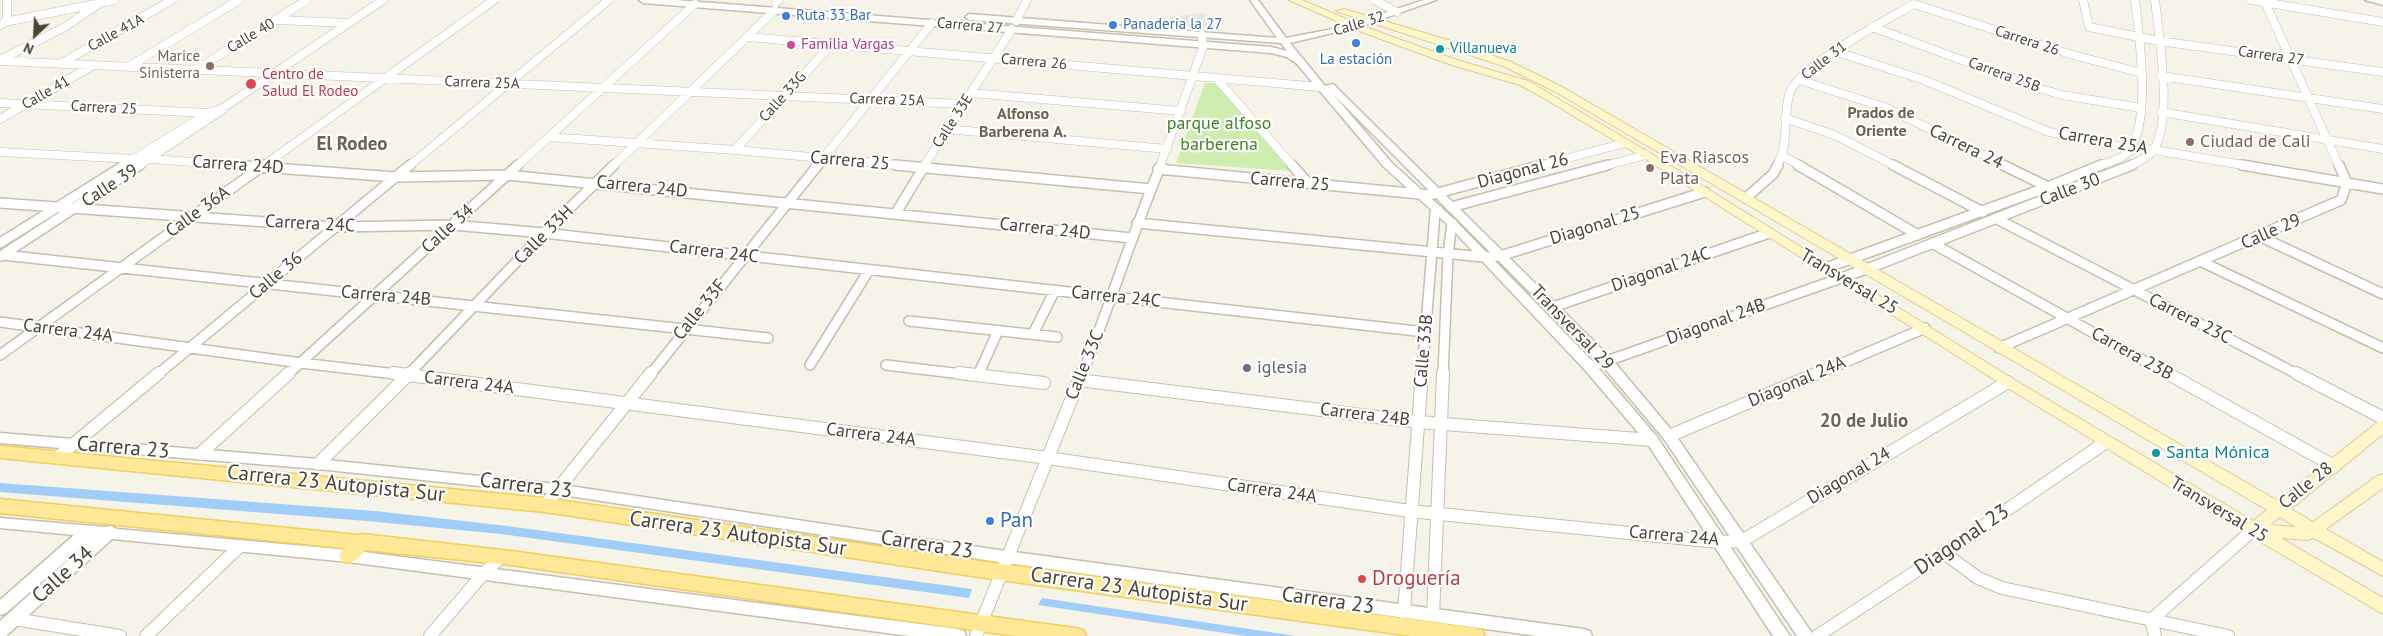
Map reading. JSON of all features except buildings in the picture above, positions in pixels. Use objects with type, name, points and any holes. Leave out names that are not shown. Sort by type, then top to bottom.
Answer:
[{"type":"main road","name":"Transversal 25","points":[[1294,0],[1355,26],[1453,62],[1524,84],[1646,155],[2106,442],[2383,607]]},
{"type":"main road","name":"Transversal 25","points":[[1312,0],[1342,12],[1374,20],[1498,61],[1558,88],[1999,348],[2383,570]]},
{"type":"main road","name":"Calle 28","points":[[2253,530],[2277,508],[2383,426]]},
{"type":"main road","name":"Carrera 23 Autopista Sur","points":[[0,452],[550,497],[1474,636]]},
{"type":"main road","name":"Calle 28","points":[[2253,530],[2308,534],[2383,480]]},
{"type":"main road","points":[[0,506],[362,541],[502,557],[979,629],[1075,636]]},
{"type":"main road","points":[[349,556],[362,541]]},
{"type":"street","points":[[6,0],[3,10],[3,24],[115,0]]},
{"type":"street","name":"Calle 41A","points":[[59,64],[172,0]]},
{"type":"street","points":[[127,68],[239,0]]},
{"type":"street","name":"Calle 40","points":[[194,71],[278,20],[307,0]]},
{"type":"street","name":"Calle 39","points":[[1,256],[151,159],[383,0]]},
{"type":"street","name":"Calle 36A","points":[[0,355],[494,0]]},
{"type":"street","name":"Calle 36","points":[[58,457],[609,0]]},
{"type":"street","name":"Carrera 27","points":[[643,0],[776,4],[1203,40],[1271,50],[1295,58]]},
{"type":"street","name":"Carrera 27","points":[[742,0],[932,23],[1014,25]]},
{"type":"street","name":"Calle 33E","points":[[896,213],[946,129],[1014,25],[1027,0]]},
{"type":"street","name":"Transversal 29","points":[[1254,0],[1285,41],[1295,58],[1388,165],[1438,210],[1590,367],[1652,440],[1782,636]]},
{"type":"street","points":[[1374,0],[1397,12]]},
{"type":"street","name":"Calle 32","points":[[1285,41],[1312,38],[1374,20],[1432,0]]},
{"type":"street","name":"Carrera 27","points":[[2083,0],[2089,26],[2139,35],[2159,41],[2383,72]]},
{"type":"street","points":[[2132,149],[2139,132],[2142,73],[2135,0]]},
{"type":"street","points":[[2154,150],[2160,134],[2161,112],[2161,76],[2155,0]]},
{"type":"street","points":[[2251,0],[2383,22]]},
{"type":"street","points":[[2369,0],[2383,2]]},
{"type":"street","name":"Calle 34","points":[[200,454],[698,1]]},
{"type":"street","points":[[2265,1],[2347,183]]},
{"type":"street","points":[[0,61],[74,21],[100,2]]},
{"type":"street","name":"Calle 33H","points":[[318,464],[408,375],[544,233],[748,37],[776,4]]},
{"type":"street","name":"Calle 31","points":[[1746,198],[1773,174],[1783,156],[1785,118],[1789,94],[1799,80],[1834,50],[1914,4]]},
{"type":"street","name":"Carrera 26","points":[[1914,4],[2073,55],[2142,73]]},
{"type":"street","points":[[278,20],[348,23]]},
{"type":"street","name":"Calle 33F","points":[[550,497],[932,23]]},
{"type":"street","name":"Carrera 25B","points":[[1872,27],[2038,88],[2062,95],[2141,108]]},
{"type":"street","name":"Carrera 26","points":[[748,37],[1320,87]]},
{"type":"street","name":"Carrera 27","points":[[1203,40],[1285,41]]},
{"type":"street","name":"Calle 33C","points":[[979,629],[1112,297],[1137,223],[1181,111],[1203,40]]},
{"type":"street","name":"Calle 33G","points":[[735,150],[832,44]]},
{"type":"street","name":"Carrera 25A","points":[[1834,50],[1924,80],[2050,132],[2132,149],[2154,150],[2383,189]]},
{"type":"street","name":"Transversal 29","points":[[1295,58],[1305,62],[1606,361],[1669,436],[1806,636]]},
{"type":"street","name":"Carrera 25A","points":[[0,61],[272,75],[964,104]]},
{"type":"street","name":"Calle 41","points":[[0,119],[91,66]]},
{"type":"street","points":[[2161,76],[2383,109]]},
{"type":"street","points":[[1216,78],[1308,183]]},
{"type":"street","name":"Carrera 24","points":[[1799,80],[1887,108],[2048,187]]},
{"type":"street","points":[[971,93],[1181,111]]},
{"type":"street","name":"Carrera 25","points":[[0,103],[208,112]]},
{"type":"street","points":[[208,112],[222,111]]},
{"type":"street","name":"Calle 39","points":[[0,243],[208,112]]},
{"type":"street","points":[[2161,112],[2383,149]]},
{"type":"street","points":[[1785,118],[1837,136],[1983,212]]},
{"type":"street","points":[[946,129],[1167,149]]},
{"type":"street","name":"Carrera 25","points":[[549,137],[735,150],[1151,189]]},
{"type":"street","name":"Diagonal 26","points":[[1421,195],[1438,194],[1625,143]]},
{"type":"street","name":"Calle 30","points":[[1826,268],[2048,187],[2125,155],[2132,149]]},
{"type":"street","name":"Calle 30","points":[[1842,277],[2119,171],[2145,158],[2154,150]]},
{"type":"street","points":[[0,152],[133,159]]},
{"type":"street","name":"Diagonal 26","points":[[1451,207],[1646,155]]},
{"type":"street","points":[[1783,156],[1918,235]]},
{"type":"street","name":"Carrera 24D","points":[[151,159],[396,177],[507,175],[598,182],[1132,238]]},
{"type":"street","name":"Carrera 25","points":[[1158,169],[1421,195]]},
{"type":"street","name":"Calle 29","points":[[1999,348],[2132,289],[2261,237],[2341,200],[2347,183]]},
{"type":"street","name":"Diagonal 25","points":[[1484,257],[1500,256],[1705,192]]},
{"type":"street","name":"Carrera 24C","points":[[0,203],[336,227],[453,224],[1425,332]]},
{"type":"street","name":"Calle 33B","points":[[1404,612],[1410,511],[1435,213],[1438,210]]},
{"type":"street","name":"Carrera 23C","points":[[1997,219],[2383,418]]},
{"type":"street","points":[[1137,223],[1484,257]]},
{"type":"street","name":"Calle 33B","points":[[1433,615],[1448,254],[1452,224]]},
{"type":"street","name":"Diagonal 24C","points":[[1552,306],[1769,233]]},
{"type":"street","points":[[2261,237],[2381,290]]},
{"type":"street","name":"Carrera 23B","points":[[1932,243],[2332,465]]},
{"type":"street","name":"Carrera 24B","points":[[1,256],[266,285],[475,304],[768,338]]},
{"type":"street","points":[[2200,261],[2383,348]]},
{"type":"street","points":[[810,365],[870,270]]},
{"type":"street","name":"Diagonal 24B","points":[[1590,367],[1842,277]]},
{"type":"street","points":[[1033,334],[1055,290]]},
{"type":"street","points":[[910,321],[1057,337]]},
{"type":"street","name":"Carrera 24A","points":[[0,322],[301,363],[408,375],[1048,458],[1410,511],[1719,542],[1742,540]]},
{"type":"street","name":"Diagonal 24A","points":[[1669,436],[1925,328]]},
{"type":"street","points":[[978,375],[998,331]]},
{"type":"street","points":[[886,365],[1044,383]]},
{"type":"street","name":"Carrera 24B","points":[[1079,380],[1418,422],[1652,440]]},
{"type":"street","name":"Diagonal 24","points":[[1742,540],[2008,382]]},
{"type":"street","name":"Carrera 23","points":[[0,438],[318,464],[550,497]]},
{"type":"street","name":"Diagonal 23","points":[[1817,636],[1944,553],[2106,442]]},
{"type":"street","name":"Calle 34","points":[[0,632],[126,518]]},
{"type":"street","points":[[0,523],[349,556],[958,636]]},
{"type":"street","points":[[2151,620],[2253,530]]},
{"type":"street","name":"Calle 34","points":[[0,609],[88,532]]},
{"type":"street","points":[[146,636],[240,546]]},
{"type":"street","points":[[1944,553],[1978,578],[2002,588],[2228,636]]},
{"type":"street","points":[[430,636],[484,573],[502,557]]},
{"type":"street","name":"Carrera 23","points":[[1005,564],[1433,615],[1584,636]]},
{"type":"street","points":[[14,619],[120,636]]},
{"type":"street","points":[[2151,620],[2155,636]]},
{"type":"green space","name":"parque alfoso barberena","points":[[1205,83],[1216,83],[1291,171],[1176,163]]},
{"type":"shaded area","points":[[1203,13],[1220,31],[1191,30],[1190,26],[1178,26],[1170,17]]},
{"type":"water","points":[[0,483],[375,511],[507,526],[972,589],[969,598],[501,534],[367,521],[0,492]]},
{"type":"water","points":[[1042,598],[1296,636],[1245,636],[1038,605]]},
{"type":"place","name":"Ruta 33 Bar","points":[[786,16]]},
{"type":"place","name":"Panadería la 27","points":[[1113,25]]},
{"type":"place","name":"La estación","points":[[1356,43]]},
{"type":"place","name":"Familia Vargas","points":[[791,45]]},
{"type":"place","name":"Villanueva","points":[[1440,49]]},
{"type":"place","name":"Marice Sinisterra","points":[[210,66]]},
{"type":"place","name":"Centro de Salud El Rodeo","points":[[251,84]]},
{"type":"place","name":"Ciudad de Cali","points":[[2190,142]]},
{"type":"place","name":"Eva Riascos Plata","points":[[1650,168]]},
{"type":"place","name":"iglesia","points":[[1247,368]]},
{"type":"place","name":"Santa Mónica","points":[[2156,453]]},
{"type":"place","name":"Pan","points":[[990,521]]},
{"type":"place","name":"Droguería","points":[[1362,579]]},
{"type":"district","name":"Prados de Oriente","points":[[1881,122]]},
{"type":"district","name":"Alfonso Barberena A.","points":[[1023,123]]},
{"type":"district","name":"El Rodeo","points":[[352,145]]},
{"type":"district","name":"20 de Julio","points":[[1864,422]]}]
